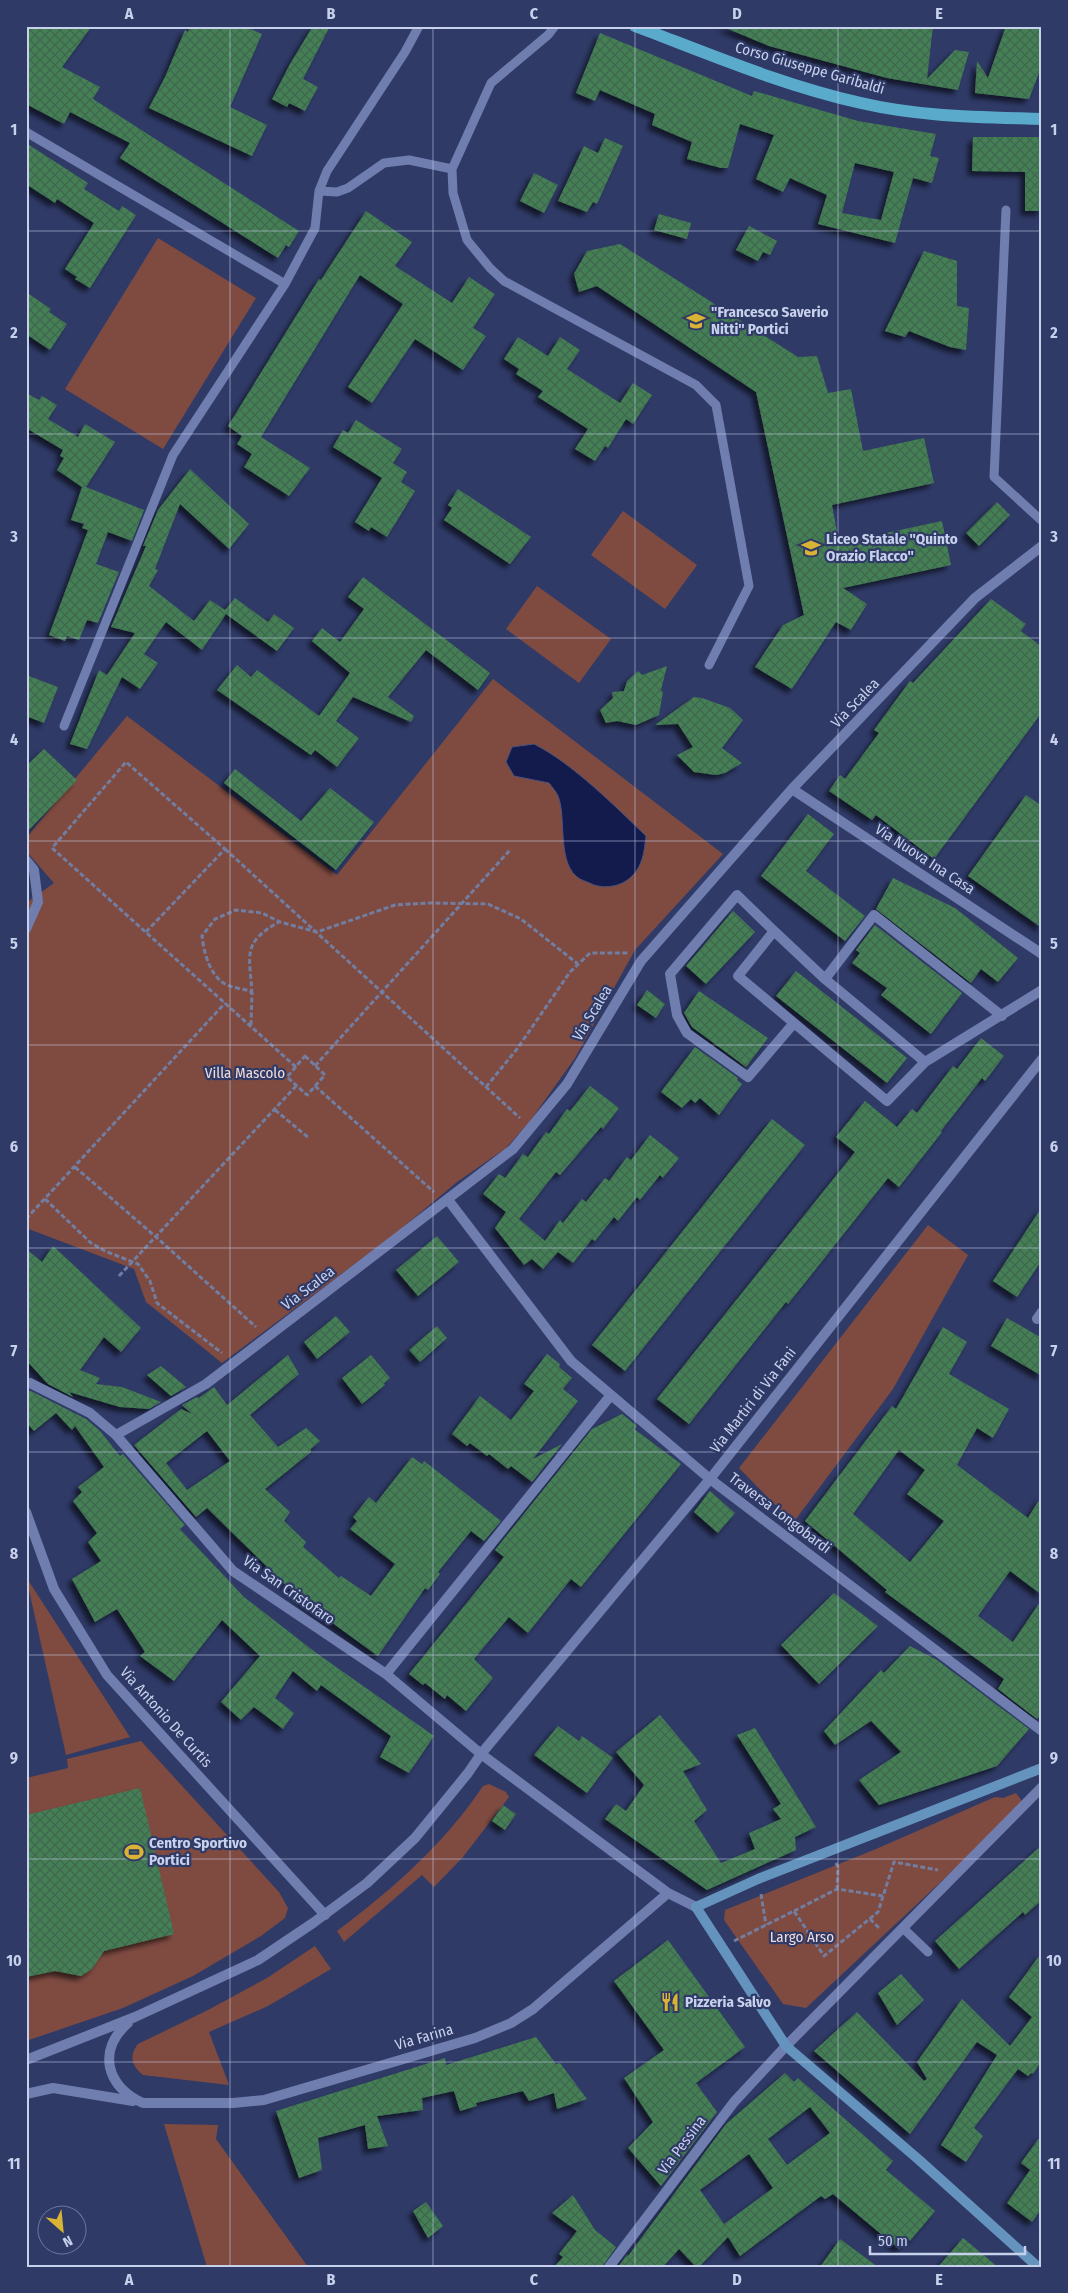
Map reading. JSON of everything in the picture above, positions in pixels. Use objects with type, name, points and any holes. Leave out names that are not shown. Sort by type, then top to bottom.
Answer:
[{"type":"main road","name":"Corso Giuseppe Garibaldi","points":[[635,26],[768,75],[860,103],[943,116],[1042,119]]},
{"type":"main road","points":[[1038,2267],[918,2159],[786,2046],[696,1907],[758,1879],[1042,1768]]},
{"type":"street","name":"Via Scalea","points":[[116,1435],[206,1384],[449,1201],[513,1149],[567,1084],[640,961],[792,789],[975,598],[1042,546]]},
{"type":"street","name":"Via Nuova Ina Casa","points":[[792,789],[1042,954]]},
{"type":"street","points":[[26,860],[34,870],[38,902],[26,929]]},
{"type":"street","points":[[794,1023],[748,1077],[687,1033],[677,1015],[670,974],[737,894],[825,979],[925,1062]]},
{"type":"street","points":[[825,979],[874,915],[1002,1016]]},
{"type":"street","points":[[774,931],[738,976],[887,1102],[925,1062],[1042,990]]},
{"type":"street","name":"Via Martiri di Via Fani","points":[[481,1754],[710,1479],[1042,1059]]},
{"type":"street","name":"Traversa Longobardi","points":[[449,1201],[572,1361],[710,1479],[1042,1731]]},
{"type":"street","name":"Via San Cristofaro","points":[[27,1382],[90,1413],[116,1435],[233,1572],[386,1674],[481,1754],[668,1892]]},
{"type":"street","points":[[386,1674],[611,1395]]},
{"type":"street","name":"Via Antonio De Curtis","points":[[26,1512],[54,1590],[107,1675],[325,1915]]},
{"type":"street","name":"Via Farina","points":[[26,2060],[135,2017],[258,1960],[325,1915],[367,1883],[415,1838],[468,1773],[481,1754]]},
{"type":"street","points":[[786,2046],[1042,1787]]},
{"type":"street","points":[[668,1892],[696,1907]]},
{"type":"street","name":"Via Farina","points":[[26,2094],[53,2088],[144,2102],[233,2104],[264,2100],[475,2038],[511,2023],[533,2008],[668,1892]]},
{"type":"street","name":"Via Farina","points":[[135,2017],[118,2032],[111,2046],[109,2060],[112,2074],[119,2087],[130,2097],[144,2102]]},
{"type":"street","name":"Via Pessina","points":[[609,2267],[734,2102],[786,2046]]},
{"type":"lane","points":[[64,726],[173,455],[285,284],[315,228],[319,191],[332,163],[405,52],[419,26]]},
{"type":"lane","points":[[555,26],[548,36],[491,83],[452,169],[453,193],[467,240],[504,281],[696,385],[716,405],[750,586],[709,665]]},
{"type":"lane","points":[[26,132],[285,284]]},
{"type":"lane","points":[[319,191],[337,192],[348,188],[384,163],[409,160],[452,169]]},
{"type":"lane","points":[[1006,210],[994,477],[1042,521]]},
{"type":"lane","points":[[903,1928],[928,1952]]},
{"type":"path","points":[[296,1067],[52,848],[126,762],[383,991],[523,1121]]},
{"type":"path","points":[[146,932],[225,849]]},
{"type":"path","points":[[315,1066],[510,850]]},
{"type":"path","points":[[252,994],[226,984],[212,971],[204,948],[202,936],[215,919],[236,910],[262,913],[280,922],[317,932],[395,905],[428,903],[488,904],[521,919],[578,964]]},
{"type":"path","points":[[251,1026],[250,947],[262,932],[280,922]]},
{"type":"path","points":[[486,1087],[517,1049],[570,972],[590,953],[636,954],[640,961]]},
{"type":"path","points":[[624,962],[628,953]]},
{"type":"path","points":[[26,1219],[226,1003]]},
{"type":"path","points":[[305,1056],[325,1075],[307,1095],[287,1076],[296,1067],[305,1056]]},
{"type":"path","points":[[119,1276],[297,1086]]},
{"type":"path","points":[[315,1086],[436,1194],[439,1192]]},
{"type":"path","points":[[275,1110],[309,1138]]},
{"type":"path","points":[[75,1167],[156,1236],[257,1329],[250,1334]]},
{"type":"path","points":[[45,1199],[91,1243],[105,1251],[138,1264],[150,1281],[158,1303],[222,1353],[229,1348]]},
{"type":"path","points":[[830,1851],[838,1867],[837,1890]]},
{"type":"path","points":[[794,1911],[824,1956],[878,1912],[894,1862],[956,1874]]},
{"type":"path","points":[[758,1879],[766,1925]]},
{"type":"path","points":[[722,1947],[837,1890],[883,1896]]},
{"type":"green space","points":[[158,238],[256,298],[163,449],[65,389]]},
{"type":"green space","points":[[623,511],[697,565],[665,609],[591,555]]},
{"type":"green space","points":[[537,586],[611,639],[579,683],[506,629]]},
{"type":"green space","name":"Villa Mascolo","points":[[493,679],[723,854],[635,950],[575,1058],[530,1121],[506,1148],[457,1182],[396,1233],[222,1363],[146,1302],[134,1269],[26,1228],[26,903],[54,883],[26,851],[26,838],[127,716],[337,875]]},
{"type":"green space","points":[[928,1225],[968,1255],[893,1389],[793,1523],[739,1468]]},
{"type":"green space","points":[[26,1577],[130,1737],[66,1755]]},
{"type":"green space","name":"Centro Sportivo Portici","points":[[141,1741],[279,1892],[288,1908],[285,1918],[261,1936],[193,1976],[123,2008],[26,2041],[26,1778],[68,1768],[67,1759]]},
{"type":"green space","points":[[489,1784],[506,1792],[509,1797],[463,1857],[434,1887],[422,1875],[344,1942],[337,1931],[378,1899],[435,1846],[483,1786]]},
{"type":"green space","name":"Largo Arso","points":[[1016,1793],[1024,1804],[806,2008],[783,2004],[724,1920],[725,1910],[876,1849],[995,1797],[1003,1798]]},
{"type":"green space","points":[[315,1946],[331,1969],[268,2006],[209,2032],[229,2085],[143,2075],[136,2068],[132,2056],[138,2044],[208,2010],[267,1978]]},
{"type":"green space","points":[[164,2124],[218,2125],[216,2139],[308,2267],[207,2267]]},
{"type":"shaded area","points":[[534,744],[578,774],[646,836],[638,869],[626,881],[613,886],[603,887],[580,879],[573,872],[565,852],[561,805],[556,792],[549,783],[514,776],[506,762],[512,747]]},
{"type":"building","points":[[26,26],[92,26],[62,67],[100,87],[93,99],[299,231],[289,247],[286,245],[278,258],[120,158],[130,143],[70,112],[64,124],[26,104]]},
{"type":"building","points":[[190,26],[244,26],[262,34],[230,107],[267,125],[252,156],[149,108],[165,77],[185,30],[188,32]]},
{"type":"building","points":[[313,26],[330,26],[303,79],[318,87],[305,111],[289,103],[287,107],[272,99]]},
{"type":"building","points":[[721,26],[933,26],[927,79],[955,50],[969,52],[958,90],[887,78],[769,46]]},
{"type":"building","points":[[1006,26],[1042,26],[1042,65],[1029,99],[975,93],[977,61],[988,78]]},
{"type":"building","points":[[600,33],[752,96],[754,91],[858,121],[936,134],[930,156],[939,158],[932,183],[913,178],[895,243],[818,224],[827,195],[790,178],[783,192],[756,179],[774,135],[740,124],[728,168],[721,168],[687,159],[692,142],[652,125],[655,114],[600,90],[595,101],[576,93]],"holes":[[[855,163],[894,172],[881,220],[842,213]]]},
{"type":"building","points":[[973,137],[1042,137],[1042,211],[1025,211],[1025,172],[972,171]]},
{"type":"building","points":[[605,138],[623,146],[597,204],[593,202],[587,212],[558,201],[584,146],[598,153]]},
{"type":"building","points":[[26,143],[88,183],[84,189],[119,211],[122,206],[136,215],[90,288],[75,279],[77,277],[65,269],[94,223],[57,199],[55,203],[26,184]]},
{"type":"building","points":[[534,173],[558,185],[544,213],[520,201]]},
{"type":"building","points":[[366,211],[412,242],[395,266],[452,303],[469,277],[495,294],[473,328],[486,336],[463,370],[415,339],[372,403],[348,387],[403,304],[360,275],[261,437],[310,468],[289,496],[244,467],[252,454],[237,444],[242,436],[228,426],[319,279],[321,280]]},
{"type":"building","points":[[659,214],[691,223],[687,239],[654,230]]},
{"type":"building","points":[[749,226],[777,241],[770,255],[763,252],[758,261],[736,250]]},
{"type":"building","points":[[620,244],[798,357],[817,356],[828,393],[851,389],[863,451],[924,438],[934,483],[832,505],[839,543],[942,521],[951,565],[843,588],[867,604],[851,630],[836,622],[792,689],[755,667],[783,625],[804,615],[756,392],[597,286],[579,292],[574,274],[587,251]]},
{"type":"building","points":[[924,251],[957,261],[957,306],[969,308],[966,350],[950,347],[909,331],[905,337],[885,331]]},
{"type":"building","points":[[26,292],[51,309],[49,312],[67,324],[50,350],[26,334]]},
{"type":"building","points":[[518,337],[548,356],[560,337],[580,350],[567,369],[620,403],[633,383],[652,395],[633,424],[626,419],[608,448],[605,446],[595,461],[575,449],[588,429],[538,397],[543,391],[516,374],[519,369],[504,359]]},
{"type":"building","points":[[26,393],[39,400],[42,396],[57,405],[48,419],[78,437],[85,424],[115,442],[86,487],[144,510],[132,541],[108,532],[96,564],[119,572],[98,623],[87,620],[79,640],[67,636],[65,641],[49,635],[88,530],[82,528],[84,524],[71,520],[82,487],[57,470],[64,458],[60,456],[63,450],[26,428]]},
{"type":"building","points":[[356,420],[402,449],[393,463],[407,472],[401,482],[415,491],[387,537],[371,527],[369,531],[355,522],[382,478],[333,447],[343,430],[348,433]]},
{"type":"building","points":[[190,469],[249,524],[229,549],[180,504],[155,569],[158,570],[149,586],[194,621],[210,600],[225,610],[235,598],[268,622],[274,614],[294,628],[277,651],[226,614],[202,650],[166,622],[144,654],[158,663],[140,689],[122,677],[87,749],[70,744],[99,670],[107,675],[135,633],[111,627],[146,546],[143,546],[158,510]]},
{"type":"building","points":[[458,489],[531,537],[510,564],[444,520],[452,508],[448,505]]},
{"type":"building","points":[[997,502],[1010,515],[979,546],[966,533]]},
{"type":"building","points":[[363,577],[490,673],[478,690],[426,650],[388,697],[414,716],[411,722],[353,697],[336,721],[359,738],[337,767],[315,750],[311,755],[217,690],[237,665],[251,677],[257,670],[319,716],[350,673],[312,641],[322,628],[340,642],[364,609],[348,597]]},
{"type":"building","points":[[991,599],[1026,624],[1021,631],[1042,647],[1042,712],[934,859],[876,815],[872,820],[829,791],[840,775],[845,779],[879,733],[874,730],[910,681],[913,683]]},
{"type":"building","points":[[667,666],[661,690],[663,692],[659,715],[636,725],[617,721],[606,723],[600,710],[613,698],[612,692],[624,691],[627,681],[638,671],[642,675]]},
{"type":"building","points":[[26,675],[58,687],[44,723],[26,716]]},
{"type":"building","points":[[694,697],[730,708],[743,720],[722,748],[742,763],[725,773],[716,775],[694,772],[677,755],[693,747],[678,724],[655,725]]},
{"type":"building","points":[[44,749],[77,780],[26,833],[26,766]]},
{"type":"building","points":[[235,769],[301,821],[330,788],[374,822],[336,870],[224,783]]},
{"type":"building","points":[[1026,795],[1042,806],[1042,928],[968,876]]},
{"type":"building","points":[[808,814],[834,834],[806,871],[865,916],[845,941],[761,876]]},
{"type":"building","points":[[893,878],[955,908],[1018,958],[998,982],[981,969],[971,983],[876,909]]},
{"type":"building","points":[[733,911],[755,932],[706,984],[686,966]]},
{"type":"building","points":[[875,925],[962,993],[931,1034],[881,995],[887,988],[852,963],[860,953],[856,950]]},
{"type":"building","points":[[796,971],[907,1058],[887,1083],[776,996]]},
{"type":"building","points":[[647,990],[665,1004],[656,1018],[637,1005]]},
{"type":"building","points":[[699,991],[768,1038],[746,1067],[692,1027],[684,1013]]},
{"type":"building","points":[[981,1038],[1004,1056],[985,1081],[982,1078],[899,1187],[888,1178],[689,1424],[657,1399],[855,1152],[836,1137],[865,1101],[897,1127],[912,1109],[917,1113],[953,1066],[957,1069]]},
{"type":"building","points":[[695,1047],[738,1078],[737,1080],[742,1084],[719,1115],[700,1098],[695,1103],[691,1099],[682,1108],[661,1092]]},
{"type":"building","points":[[590,1086],[619,1108],[603,1129],[601,1127],[560,1175],[556,1172],[519,1219],[545,1241],[560,1220],[563,1223],[582,1199],[586,1202],[605,1178],[609,1181],[627,1157],[631,1160],[650,1135],[679,1158],[663,1178],[660,1175],[640,1200],[637,1197],[618,1221],[614,1217],[595,1241],[592,1239],[573,1263],[558,1252],[543,1269],[532,1259],[524,1265],[495,1228],[506,1212],[483,1194],[499,1174],[505,1178],[523,1154],[528,1157],[546,1132],[549,1134],[567,1109],[570,1111]]},
{"type":"building","points":[[772,1119],[805,1145],[625,1371],[592,1345]]},
{"type":"building","points":[[1042,1207],[1042,1260],[1017,1297],[993,1281]]},
{"type":"building","points":[[437,1236],[459,1262],[418,1296],[396,1270]]},
{"type":"building","points":[[53,1246],[141,1328],[121,1352],[104,1337],[80,1370],[100,1378],[96,1384],[122,1387],[161,1402],[149,1409],[120,1407],[69,1392],[73,1397],[48,1384],[26,1360],[26,1249],[42,1262]]},
{"type":"building","points":[[336,1316],[350,1332],[317,1359],[304,1342]]},
{"type":"building","points":[[1007,1318],[1042,1338],[1042,1376],[991,1346]]},
{"type":"building","points":[[437,1326],[447,1338],[420,1362],[409,1350]]},
{"type":"building","points":[[943,1327],[967,1342],[949,1374],[1009,1409],[993,1438],[977,1428],[957,1465],[1028,1518],[1042,1495],[1042,1595],[1010,1571],[978,1616],[1013,1642],[1042,1599],[1042,1714],[1037,1719],[998,1689],[1004,1679],[885,1592],[887,1590],[805,1521],[892,1406],[896,1409]],"holes":[[[899,1450],[925,1470],[907,1494],[944,1521],[910,1562],[853,1514]]]},
{"type":"building","points":[[547,1354],[560,1364],[559,1367],[572,1378],[563,1389],[578,1401],[533,1459],[562,1444],[532,1482],[511,1466],[508,1469],[489,1454],[487,1456],[470,1443],[467,1446],[452,1434],[480,1396],[511,1420],[534,1391],[524,1384]]},
{"type":"building","points":[[288,1355],[299,1374],[250,1415],[278,1447],[306,1428],[320,1441],[311,1449],[311,1452],[265,1489],[290,1512],[284,1521],[306,1542],[303,1547],[339,1578],[341,1576],[371,1596],[395,1564],[350,1529],[357,1521],[353,1517],[369,1497],[376,1503],[412,1457],[422,1464],[424,1461],[501,1521],[484,1541],[471,1531],[438,1572],[440,1574],[428,1590],[425,1588],[378,1656],[302,1601],[207,1508],[196,1517],[134,1445],[181,1409],[192,1414],[182,1405],[197,1397],[199,1398],[214,1387],[227,1405]],"holes":[[[207,1431],[230,1461],[187,1490],[166,1463]]]},
{"type":"building","points":[[371,1355],[390,1378],[384,1383],[385,1385],[362,1404],[342,1378]]},
{"type":"building","points":[[161,1366],[186,1387],[171,1396],[147,1375]]},
{"type":"building","points":[[26,1391],[31,1391],[86,1419],[100,1431],[120,1456],[123,1454],[185,1525],[180,1529],[244,1597],[315,1652],[434,1736],[409,1773],[380,1757],[391,1736],[321,1685],[317,1691],[293,1671],[275,1698],[294,1713],[283,1729],[254,1707],[241,1720],[221,1702],[260,1656],[222,1620],[174,1681],[140,1656],[145,1652],[117,1609],[95,1622],[72,1579],[101,1561],[88,1542],[97,1533],[73,1501],[82,1492],[78,1487],[104,1467],[75,1426],[72,1430],[56,1413],[34,1431],[26,1422]]},
{"type":"building","points":[[622,1414],[637,1426],[634,1429],[681,1464],[581,1587],[571,1579],[528,1633],[509,1617],[474,1659],[493,1678],[466,1711],[447,1695],[445,1699],[425,1683],[423,1685],[409,1674],[504,1557],[495,1550],[592,1429]]},
{"type":"building","points":[[710,1491],[735,1513],[718,1533],[694,1512]]},
{"type":"building","points":[[834,1593],[878,1626],[819,1684],[781,1645]]},
{"type":"building","points":[[910,1646],[937,1660],[1029,1729],[997,1766],[879,1805],[859,1780],[901,1752],[871,1721],[835,1745],[824,1731],[881,1670],[884,1673]]},
{"type":"building","points":[[660,1715],[701,1764],[683,1771],[707,1810],[694,1821],[721,1863],[755,1849],[749,1833],[781,1819],[773,1809],[781,1804],[737,1735],[755,1728],[816,1827],[795,1837],[796,1850],[707,1890],[605,1819],[616,1804],[626,1811],[644,1785],[616,1752]]},
{"type":"building","points":[[558,1726],[579,1741],[582,1736],[613,1758],[587,1793],[534,1755]]},
{"type":"building","points":[[140,1788],[174,1934],[104,1951],[92,1969],[81,1976],[55,1971],[26,1977],[26,1815]]},
{"type":"building","points":[[503,1805],[516,1814],[505,1830],[492,1821]]},
{"type":"building","points":[[1042,1845],[1042,1900],[1025,1915],[1023,1912],[959,1969],[935,1941]]},
{"type":"building","points":[[668,1940],[745,2047],[696,2083],[717,2112],[661,2186],[628,2148],[653,2122],[624,2078],[664,2050],[614,1981]]},
{"type":"building","points":[[1042,1952],[1042,2060],[1033,2074],[1031,2073],[1028,2076],[1018,2069],[974,2128],[983,2136],[966,2162],[941,2145],[997,2055],[977,2042],[910,2134],[814,2051],[857,2012],[924,2081],[927,2079],[917,2062],[962,1999],[1010,2046],[1032,2017],[1009,1997]]},
{"type":"building","points":[[901,1974],[924,2000],[897,2025],[878,1993]]},
{"type":"building","points":[[536,2037],[556,2064],[560,2063],[587,2099],[557,2109],[554,2093],[529,2101],[523,2091],[476,2103],[477,2106],[460,2111],[454,2091],[422,2098],[423,2110],[377,2116],[388,2146],[368,2149],[365,2125],[318,2138],[322,2170],[299,2178],[276,2111],[445,2058],[446,2065]]},
{"type":"building","points":[[785,2073],[794,2082],[798,2078],[893,2161],[886,2170],[935,2211],[910,2241],[908,2239],[899,2249],[833,2194],[825,2199],[821,2196],[740,2256],[728,2237],[699,2267],[696,2267],[679,2249],[663,2267],[618,2267],[726,2124]],"holes":[[[810,2107],[830,2133],[787,2165],[768,2139]],[[749,2154],[773,2188],[724,2224],[700,2190]]]},
{"type":"building","points":[[1042,2134],[1042,2208],[1032,2222],[1007,2203],[1030,2170],[1021,2163]]},
{"type":"building","points":[[573,2195],[595,2230],[616,2247],[602,2267],[554,2267],[563,2257],[559,2254],[577,2231],[552,2213]]},
{"type":"building","points":[[426,2202],[443,2226],[428,2238],[413,2211]]},
{"type":"building","points":[[963,2238],[998,2267],[938,2267]]},
{"type":"building","points":[[840,2239],[878,2267],[820,2267]]},
{"type":"place","name":"\"Francesco Saverio Nitti\" Portici","points":[[696,321]]},
{"type":"place","name":"Liceo Statale \"Quinto Orazio Flacco\"","points":[[811,548]]},
{"type":"place","name":"Centro Sportivo Portici","points":[[134,1852]]},
{"type":"place","name":"Pizzeria Salvo","points":[[670,2002]]}]
